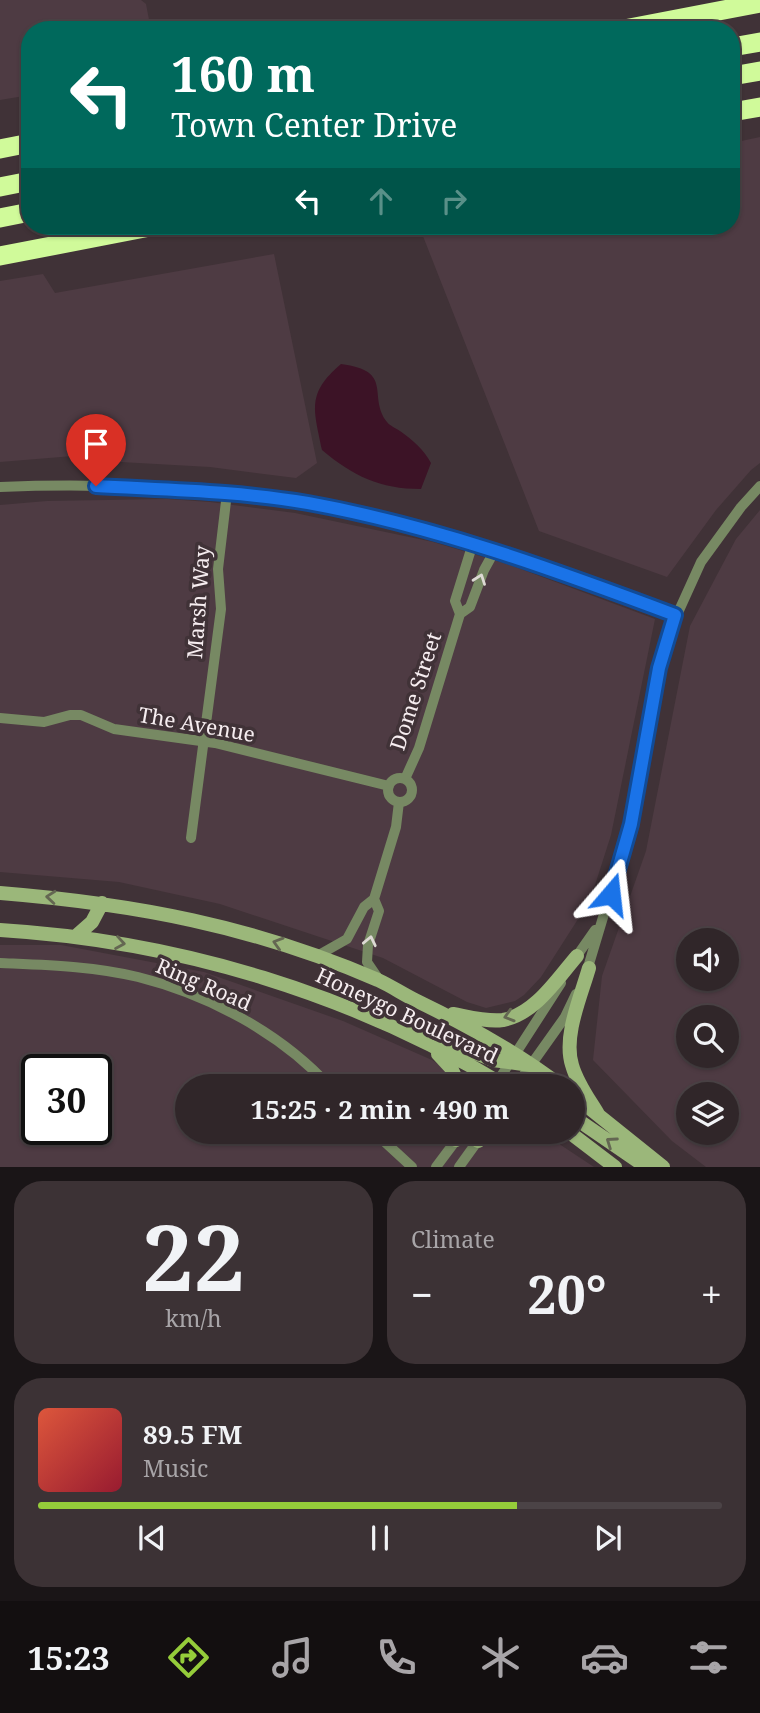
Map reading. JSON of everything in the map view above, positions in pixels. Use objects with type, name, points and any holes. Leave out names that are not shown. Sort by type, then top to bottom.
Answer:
[{"type":"highway","points":[[664,21],[760,2]]},
{"type":"highway","points":[[740,46],[760,42]]},
{"type":"highway","points":[[740,75],[760,71]]},
{"type":"highway","points":[[740,111],[760,107]]},
{"type":"highway","points":[[0,149],[21,146]]},
{"type":"highway","points":[[0,187],[21,183]]},
{"type":"highway","points":[[0,218],[21,214]]},
{"type":"highway","points":[[0,256],[108,235]]},
{"type":"main road","name":"Honeygo Boulevard","points":[[0,893],[102,902],[232,929],[380,981],[438,1011],[514,1059]]},
{"type":"main road","points":[[75,937],[92,922],[102,902]]},
{"type":"main road","name":"Honeygo Boulevard","points":[[0,930],[75,937],[165,951],[216,963],[303,989],[345,1006],[489,1074]]},
{"type":"main road","points":[[438,1011],[503,1020],[537,1002],[577,956]]},
{"type":"main road","points":[[589,968],[570,1037],[569,1050],[580,1084],[598,1114]]},
{"type":"main road","points":[[345,1006],[418,1030],[493,1060],[514,1059],[532,1065],[544,1074]]},
{"type":"main road","points":[[430,1045],[454,1074]]},
{"type":"main road","points":[[585,1104],[663,1167]]},
{"type":"main road","points":[[585,1125],[650,1167]]},
{"type":"main road","points":[[584,1144],[615,1167]]},
{"type":"street","points":[[0,487],[126,486],[295,501],[425,529],[473,543],[543,565],[675,615]]},
{"type":"street","points":[[523,1074],[532,1065],[565,1017],[589,968],[631,824],[659,668],[675,615],[701,562],[760,486]]},
{"type":"street","name":"Marsh Way","points":[[191,838],[221,609],[218,569],[227,493]]},
{"type":"street","name":"Dome Street","points":[[460,614],[455,601],[473,543]]},
{"type":"street","name":"Dome Street","points":[[405,779],[419,748],[460,614],[470,607],[495,550]]},
{"type":"street","name":"The Avenue","points":[[0,718],[44,722],[80,715],[114,729],[203,741],[388,786]]},
{"type":"street","points":[[405,779],[412,787],[412,795],[407,801],[399,802],[390,797],[388,786],[393,780],[405,779]]},
{"type":"street","points":[[317,957],[347,939],[365,907],[374,899],[396,827],[399,802]]},
{"type":"street","points":[[374,899],[379,911],[368,945],[367,962],[380,981]]},
{"type":"street","points":[[512,1074],[514,1059],[577,956],[600,924]]},
{"type":"street","name":"Ring Road","points":[[0,963],[96,970],[136,977],[173,988],[231,1014],[270,1036],[317,1074]]},
{"type":"street","points":[[387,1144],[412,1167]]},
{"type":"street","points":[[436,1167],[452,1144]]},
{"type":"street","points":[[459,1167],[475,1144]]},
{"type":"shaded area","points":[[0,0],[141,0],[146,4],[149,21],[21,21],[21,96],[0,100]]},
{"type":"shaded area","points":[[760,137],[760,463],[716,510],[667,577],[539,531],[423,235],[740,235],[740,141]]},
{"type":"shaded area","points":[[274,254],[317,463],[296,478],[210,467],[85,460],[85,455],[0,462],[0,281],[43,274],[55,293]]},
{"type":"shaded area","points":[[341,364],[368,372],[377,386],[381,412],[387,422],[405,434],[428,458],[431,463],[421,489],[380,484],[356,474],[322,450],[315,403],[322,384]]},
{"type":"shaded area","points":[[167,499],[295,513],[433,542],[507,564],[655,619],[611,835],[595,885],[580,916],[541,977],[524,995],[515,1001],[486,1008],[467,1002],[383,958],[220,904],[119,882],[0,872],[0,505],[47,501]]},
{"type":"shaded area","points":[[760,510],[760,1167],[706,1167],[677,1145],[739,1145],[739,1082],[676,1082],[676,1144],[593,1060],[602,976],[646,851],[690,626],[736,539]]},
{"type":"shaded area","points":[[0,945],[61,945],[204,972],[343,1021],[432,1060],[453,1074],[175,1074],[175,1144],[559,1144],[594,1167],[0,1167]]},
{"type":"route","points":[[96,486],[168,488],[261,496],[385,519],[438,532],[543,565],[675,615],[659,668],[631,824],[611,894]]}]
